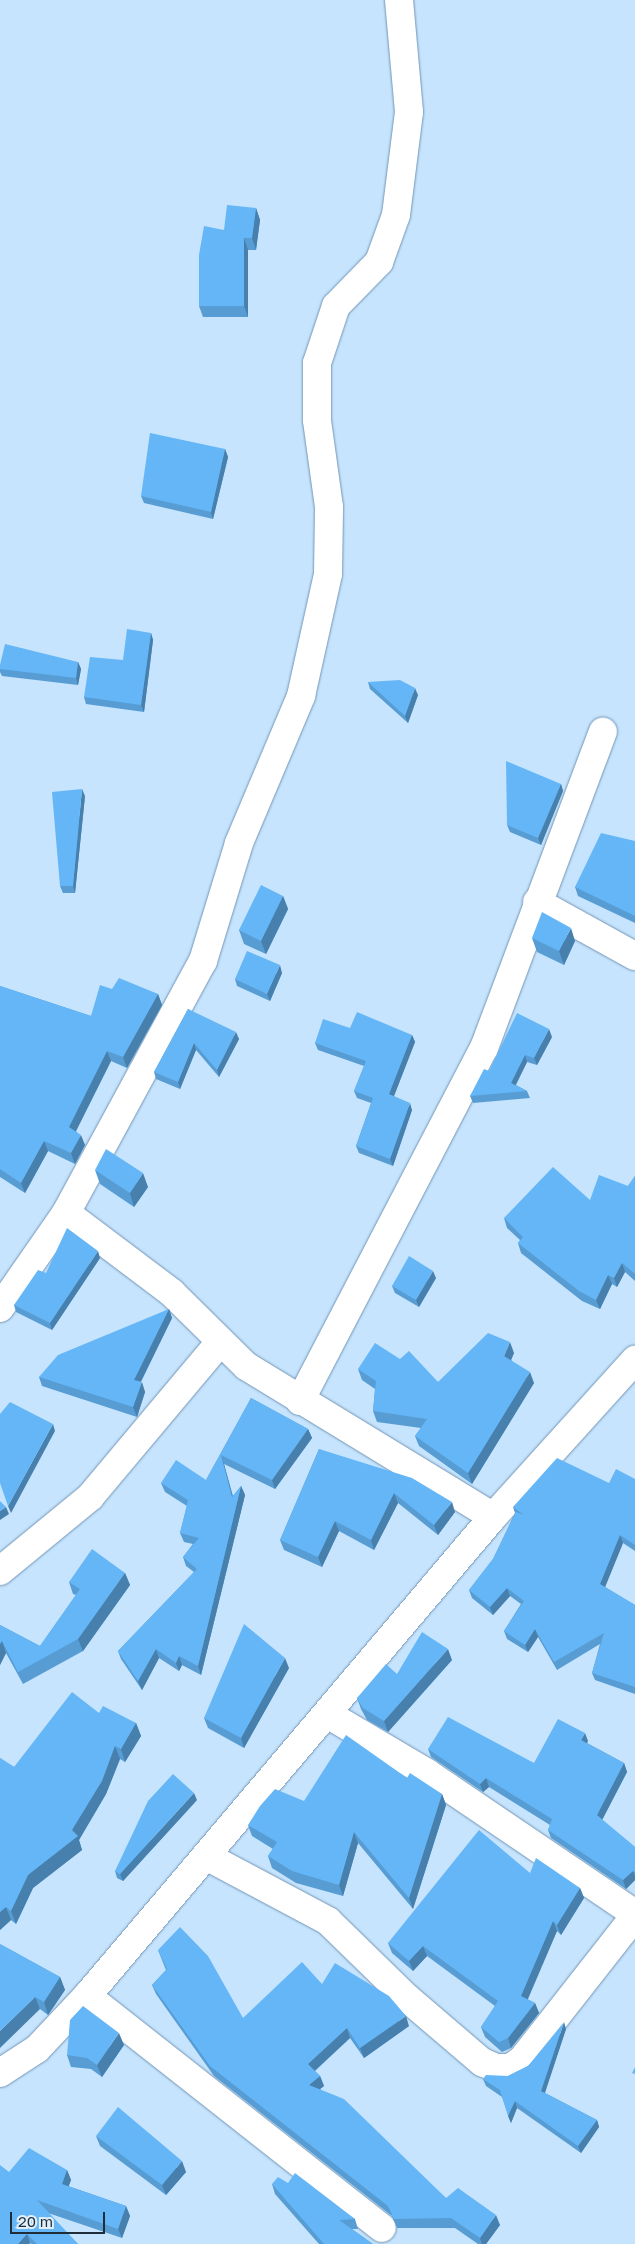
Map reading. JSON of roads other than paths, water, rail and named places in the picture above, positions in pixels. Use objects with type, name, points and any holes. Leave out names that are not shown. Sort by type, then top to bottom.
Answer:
[{"type":"street","points":[[0,1308],[66,1213],[203,961],[239,843],[301,696],[328,574],[329,507],[316,420],[317,363],[336,306],[379,262],[396,215],[409,112],[399,0]]},
{"type":"street","points":[[300,1401],[484,1048],[537,902],[603,732]]},
{"type":"street","points":[[537,902],[635,956]]},
{"type":"street","points":[[66,1213],[172,1293],[219,1344],[300,1401],[494,1517]]},
{"type":"street","points":[[0,1571],[90,1497],[219,1344]]},
{"type":"street","points":[[0,2073],[37,2049],[87,1996],[329,1715],[494,1517],[633,1365]]},
{"type":"street","points":[[206,1856],[328,1921],[407,1998],[482,2062],[496,2068],[510,2068],[522,2060],[635,1915],[427,1773],[329,1715]]},
{"type":"street","points":[[87,1996],[382,2228]]}]
